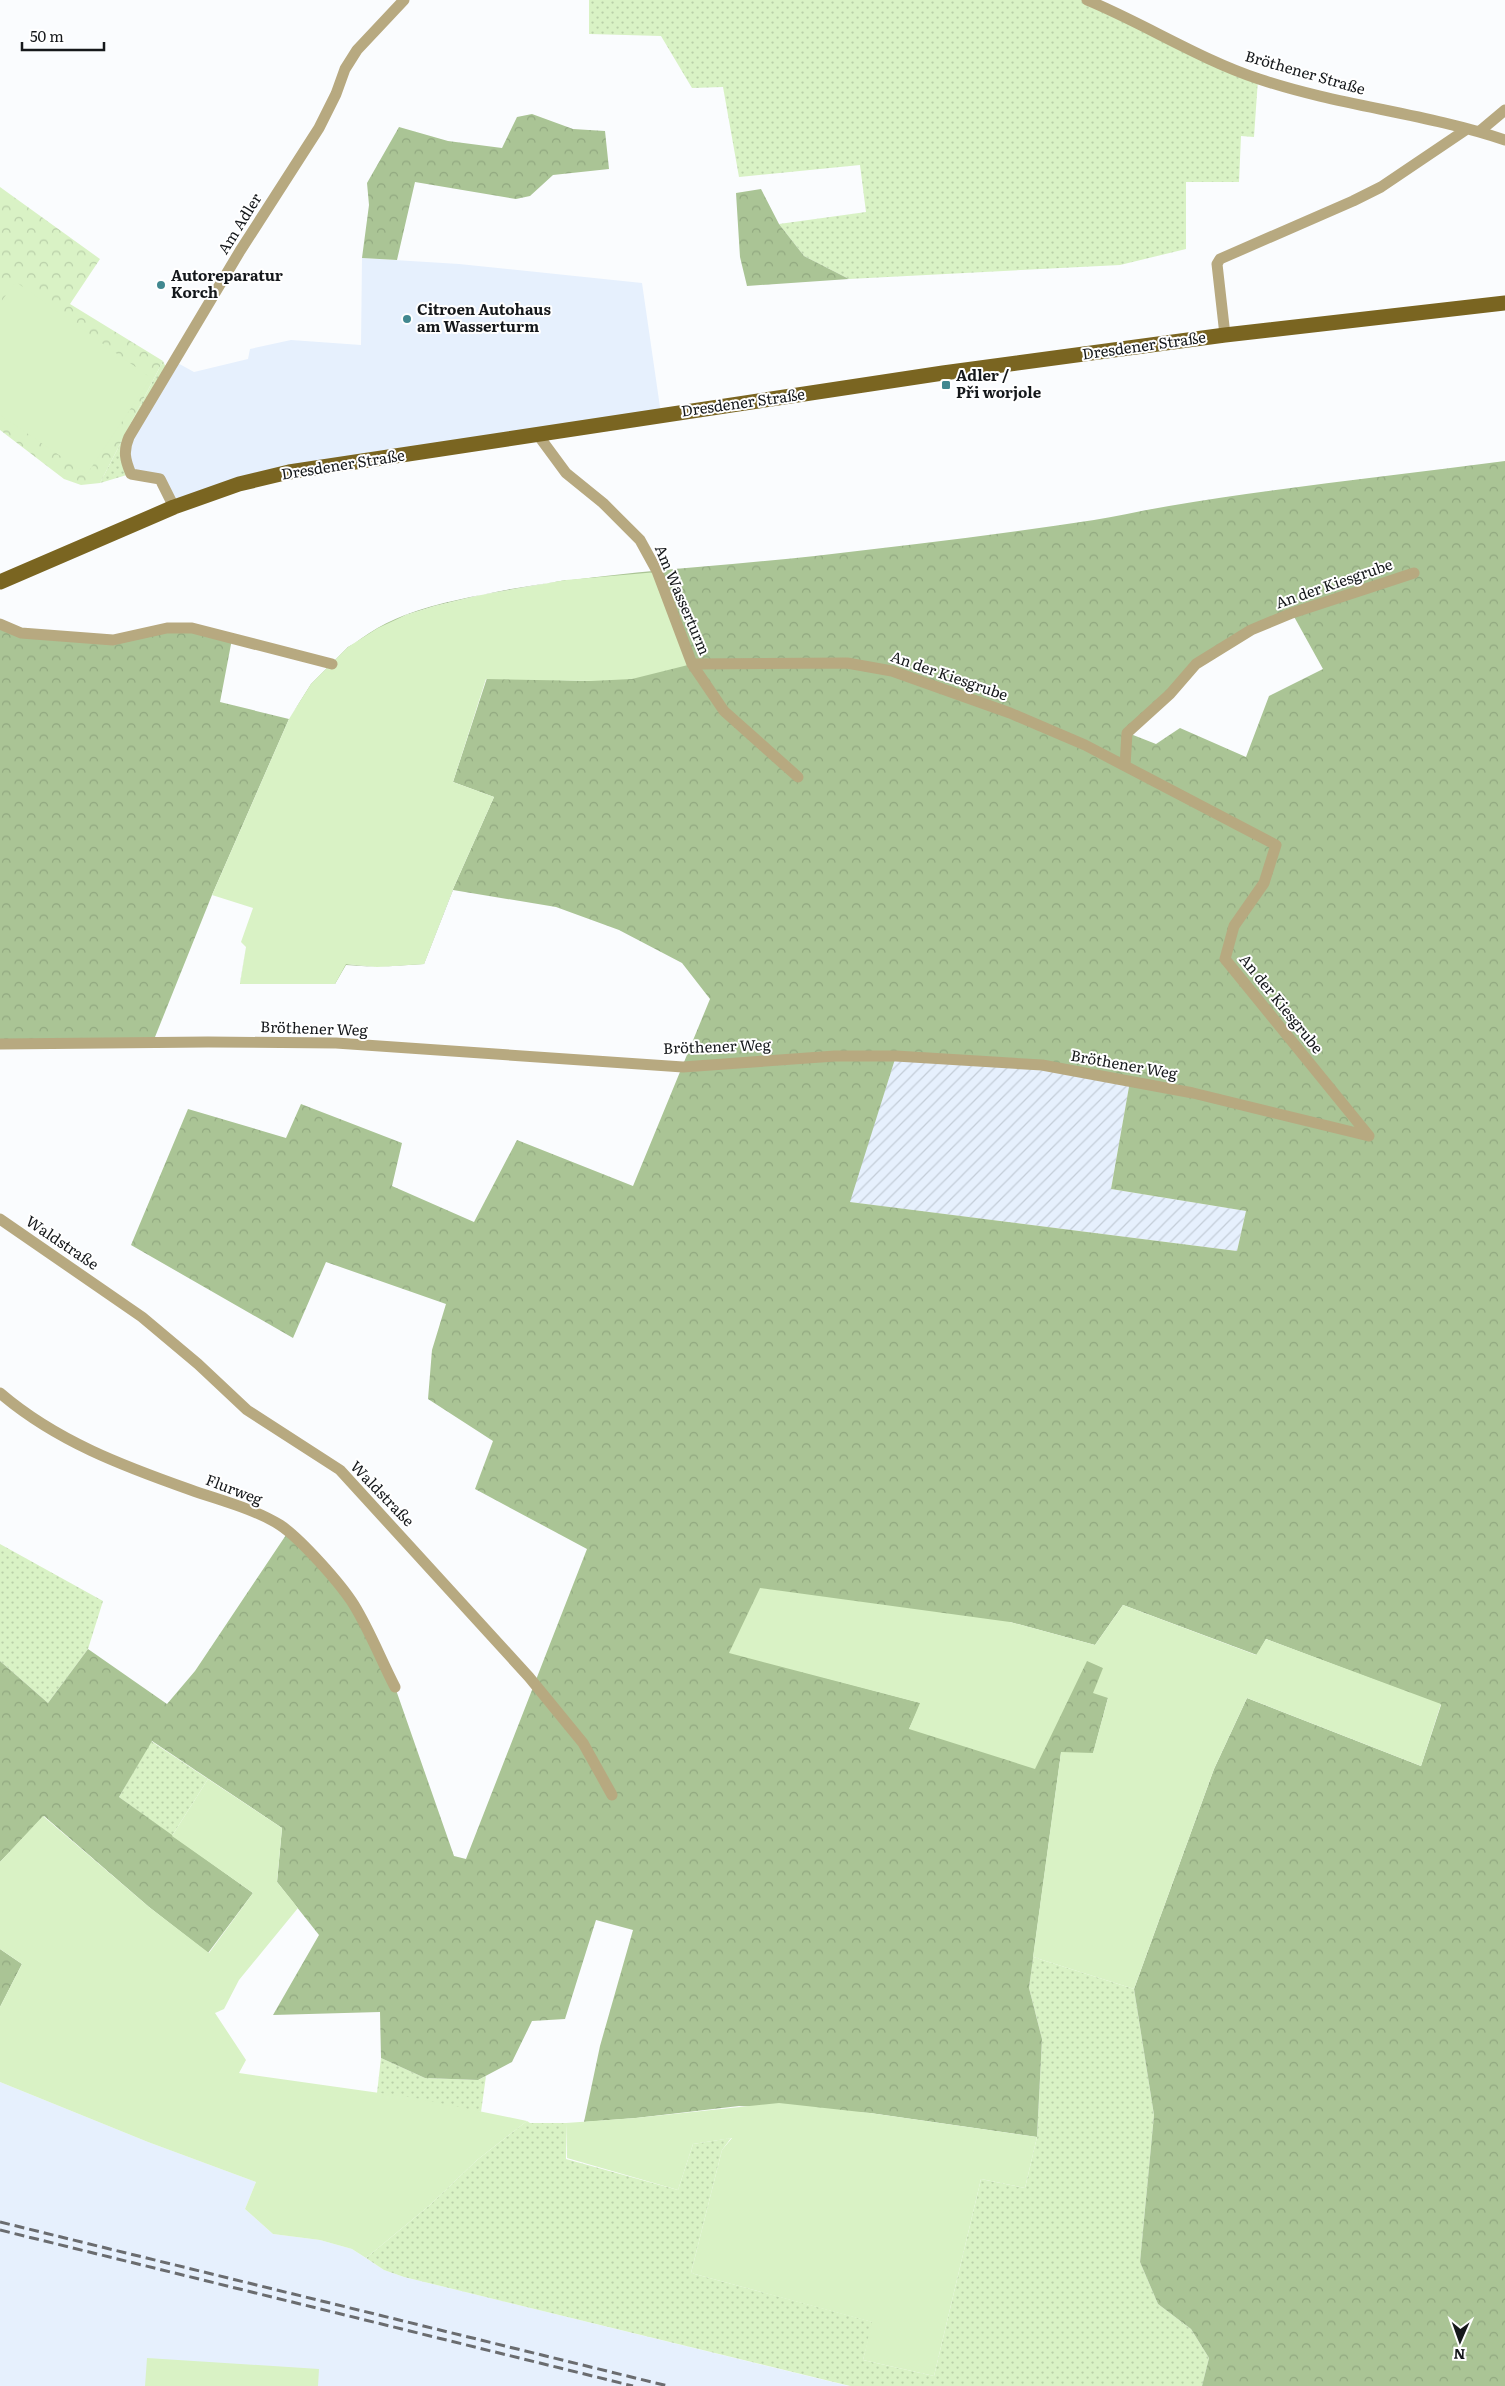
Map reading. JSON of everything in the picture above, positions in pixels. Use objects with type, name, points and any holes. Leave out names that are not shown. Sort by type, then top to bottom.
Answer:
[{"type":"main road","name":"Dresdener Straße","points":[[0,582],[174,507],[239,484],[289,472],[538,436],[661,415],[943,373],[1225,335],[1505,303]]},
{"type":"street","name":"Am Adler","points":[[174,507],[160,479],[131,474],[124,460],[124,447],[128,437],[240,250],[319,128],[336,94],[345,69],[357,50],[404,0]]},
{"type":"street","name":"Bröthener Straße","points":[[1087,0],[1210,59],[1258,79],[1323,96],[1480,131],[1505,140]]},
{"type":"street","points":[[1480,131],[1505,110]]},
{"type":"street","points":[[1225,335],[1217,264],[1220,259],[1381,187],[1467,129]]},
{"type":"street","name":"Am Wasserturm","points":[[538,436],[566,473],[603,503],[640,540],[656,572],[692,664],[724,711],[798,777]]},
{"type":"street","name":"An der Kiesgrube","points":[[1125,766],[1127,733],[1170,694],[1196,664],[1251,630],[1283,616],[1414,573]]},
{"type":"street","points":[[0,624],[21,633],[113,640],[168,628],[192,628],[332,664]]},
{"type":"street","name":"An der Kiesgrube","points":[[692,664],[847,664],[892,670],[1010,713],[1085,745],[1276,845],[1264,883],[1234,926],[1225,959],[1368,1136]]},
{"type":"street","name":"Bröthener Weg","points":[[0,1044],[336,1043],[683,1067],[835,1056],[896,1056],[1042,1065],[1193,1093],[1368,1136]]},
{"type":"street","name":"Waldstraße","points":[[0,1219],[142,1317],[198,1364],[247,1410],[340,1470],[534,1684],[583,1744],[612,1796]]},
{"type":"street","name":"Flurweg","points":[[0,1393],[67,1440],[129,1468],[242,1508],[280,1525],[311,1553],[354,1605],[394,1687]]},
{"type":"shaded area","points":[[362,258],[459,264],[642,283],[661,414],[325,465],[174,506],[160,478],[131,474],[129,437],[174,361],[194,372],[248,359],[250,349],[291,340],[361,345]]},
{"type":"shaded area","points":[[896,1056],[1042,1065],[1130,1081],[1111,1189],[1246,1211],[1237,1251],[849,1202]]},
{"type":"shaded area","points":[[0,2082],[148,2142],[256,2182],[245,2209],[273,2234],[320,2240],[352,2249],[384,2270],[404,2277],[849,2386],[0,2386]]},
{"type":"green space","points":[[589,0],[1086,0],[1258,79],[1254,137],[1241,136],[1239,182],[1186,182],[1186,249],[1120,265],[849,279],[804,256],[779,224],[866,212],[860,165],[739,177],[723,87],[692,88],[661,36],[589,34]]},
{"type":"green space","points":[[532,114],[573,129],[605,131],[609,169],[553,175],[530,196],[516,199],[415,182],[397,260],[362,258],[369,205],[367,183],[399,127],[448,141],[502,148],[517,117]]},
{"type":"green space","points":[[0,187],[100,259],[70,304],[163,361],[100,483],[81,485],[64,479],[0,430]]},
{"type":"green space","points":[[761,189],[779,224],[804,256],[849,279],[747,286],[740,257],[736,193]]},
{"type":"green space","points":[[16,282],[151,378],[87,474],[0,415],[0,303]]},
{"type":"green space","points":[[163,361],[168,372],[129,437],[130,474],[100,483]]},
{"type":"green space","points":[[1505,461],[1505,2386],[1202,2386],[1209,2358],[1191,2329],[1158,2304],[1140,2262],[1154,2115],[1134,1989],[1214,1769],[1247,1698],[1421,1766],[1441,1705],[1266,1639],[1257,1655],[1123,1605],[1095,1645],[1010,1622],[729,1652],[921,1703],[909,1729],[1087,1660],[1104,1668],[1108,1698],[1093,1754],[1061,1753],[1029,1988],[1042,2039],[1037,2137],[870,2113],[739,2106],[584,2122],[600,2046],[633,1930],[596,1920],[565,2019],[532,2021],[512,2062],[478,2080],[425,2078],[381,2058],[380,2012],[273,2015],[319,1935],[277,1882],[282,1828],[152,1741],[119,1797],[253,1893],[208,1953],[149,1907],[44,1816],[0,1862],[0,1661],[48,1703],[88,1649],[167,1704],[195,1671],[288,1532],[354,1605],[395,1687],[454,1856],[466,1859],[587,1549],[475,1489],[493,1441],[428,1399],[432,1350],[446,1304],[326,1262],[293,1338],[131,1245],[188,1109],[286,1138],[301,1104],[402,1143],[392,1186],[474,1222],[517,1140],[633,1186],[710,999],[682,963],[619,930],[556,907],[453,890],[424,964],[377,967],[424,963],[453,889],[494,797],[453,782],[487,678],[591,681],[566,581],[815,556],[955,539],[1094,520],[1253,493]],"holes":[[[1292,613],[1323,669],[1269,696],[1246,757],[1180,728],[1156,744],[1128,733],[1197,665]],[[896,1056],[1042,1065],[1130,1081],[1111,1189],[1246,1211],[1237,1251],[850,1202]]]},
{"type":"green space","points":[[657,572],[692,664],[632,679],[591,681],[486,679],[453,782],[494,797],[453,889],[424,964],[377,967],[346,964],[335,984],[240,984],[246,947],[241,942],[253,908],[212,895],[289,719],[311,684],[348,647],[378,628],[406,615],[435,606],[481,595],[566,580]]},
{"type":"green space","points":[[544,584],[481,595],[511,589]]},
{"type":"green space","points":[[481,595],[406,615],[355,643],[386,623],[405,615],[431,606]]},
{"type":"green space","points":[[0,625],[113,640],[167,628],[232,639],[220,702],[289,719],[212,895],[153,1042],[0,1044]]},
{"type":"green space","points":[[346,964],[377,967],[346,965],[335,984],[240,984]]},
{"type":"green space","points":[[0,1544],[103,1601],[88,1649],[48,1703],[0,1661]]},
{"type":"green space","points":[[760,1588],[1010,1622],[1095,1645],[1123,1605],[1256,1655],[1266,1639],[1441,1704],[1421,1766],[1247,1698],[1214,1769],[1134,1989],[1033,1957],[1061,1752],[1093,1753],[1108,1698],[1093,1693],[1103,1668],[1087,1661],[1035,1769],[909,1729],[920,1703],[729,1653]]},
{"type":"green space","points":[[151,1741],[208,1779],[172,1836],[119,1797]]},
{"type":"green space","points":[[208,1779],[282,1828],[277,1882],[298,1908],[239,1980],[224,2009],[215,2013],[246,2060],[239,2073],[415,2098],[527,2121],[477,2160],[430,2205],[366,2258],[352,2249],[320,2240],[273,2234],[245,2209],[256,2182],[148,2142],[0,2082],[0,2007],[22,1964],[0,1949],[0,1862],[43,1816],[149,1907],[209,1953],[253,1893],[172,1836]]},
{"type":"green space","points":[[0,1949],[22,1964],[0,2007]]},
{"type":"green space","points":[[1033,1957],[1134,1989],[1154,2115],[1140,2262],[1158,2304],[1191,2329],[1209,2358],[1202,2386],[850,2386],[404,2277],[384,2270],[366,2258],[430,2205],[477,2160],[527,2121],[530,2123],[566,2123],[566,2159],[678,2190],[693,2144],[731,2138],[722,2150],[691,2273],[873,2322],[863,2360],[934,2376],[981,2179],[1025,2188],[1037,2137],[1042,2039],[1029,1988]]},
{"type":"green space","points":[[381,2058],[425,2078],[478,2080],[486,2076],[481,2112],[377,2093]]},
{"type":"green space","points":[[779,2103],[870,2113],[1037,2137],[1025,2188],[981,2179],[934,2376],[863,2360],[872,2322],[691,2273],[722,2150],[732,2138],[693,2144],[678,2190],[567,2158],[566,2123]]},
{"type":"green space","points":[[147,2358],[319,2369],[318,2386],[145,2386]]},
{"type":"railway","points":[[0,2222],[668,2386]]},
{"type":"railway","points":[[0,2230],[633,2386]]},
{"type":"place","name":"Autoreparatur Korch","points":[[161,285]]},
{"type":"place","name":"Citroen Autohaus am Wasserturm","points":[[407,319]]},
{"type":"place","name":"Adler / Při worjole","points":[[946,385]]}]
